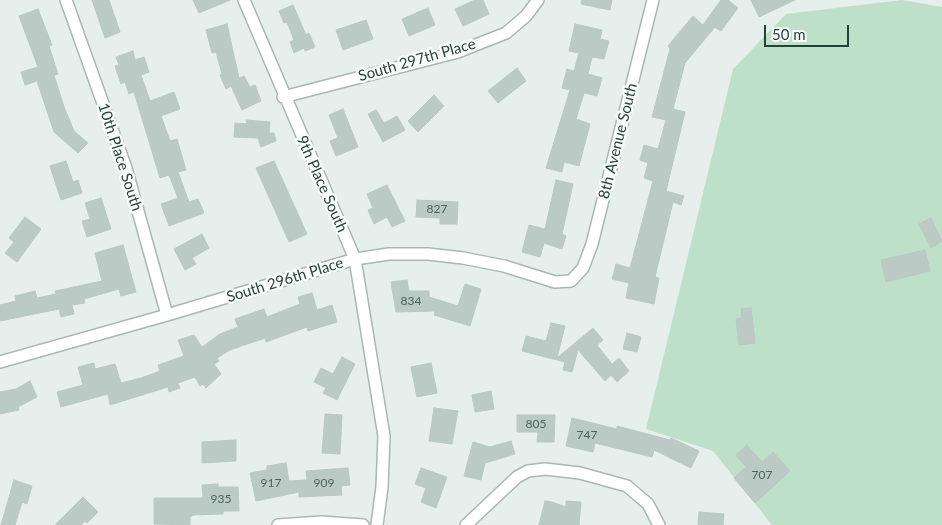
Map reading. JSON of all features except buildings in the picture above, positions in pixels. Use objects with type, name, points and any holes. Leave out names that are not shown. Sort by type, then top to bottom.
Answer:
[{"type":"street","name":"10th Place South","points":[[66,0],[126,168],[167,315]]},
{"type":"street","name":"9th Place South","points":[[244,0],[283,97],[355,259],[384,436],[382,487],[377,525]]},
{"type":"street","name":"South 297th Place","points":[[283,97],[458,52],[506,33],[526,16],[538,0]]},
{"type":"street","name":"8th Avenue South","points":[[575,279],[583,268],[592,244],[653,0]]},
{"type":"street","name":"South 296th Place","points":[[0,362],[355,259],[389,254],[428,254],[463,258],[504,266],[555,282],[568,282],[575,279]]},
{"type":"street","points":[[466,525],[517,477],[536,469],[572,472],[627,486],[641,496],[654,513],[659,525]]},
{"type":"street","points":[[278,525],[322,522],[363,525]]},
{"type":"green space","points":[[902,0],[942,7],[942,525],[772,525],[713,451],[646,429],[733,69],[786,14]]}]
